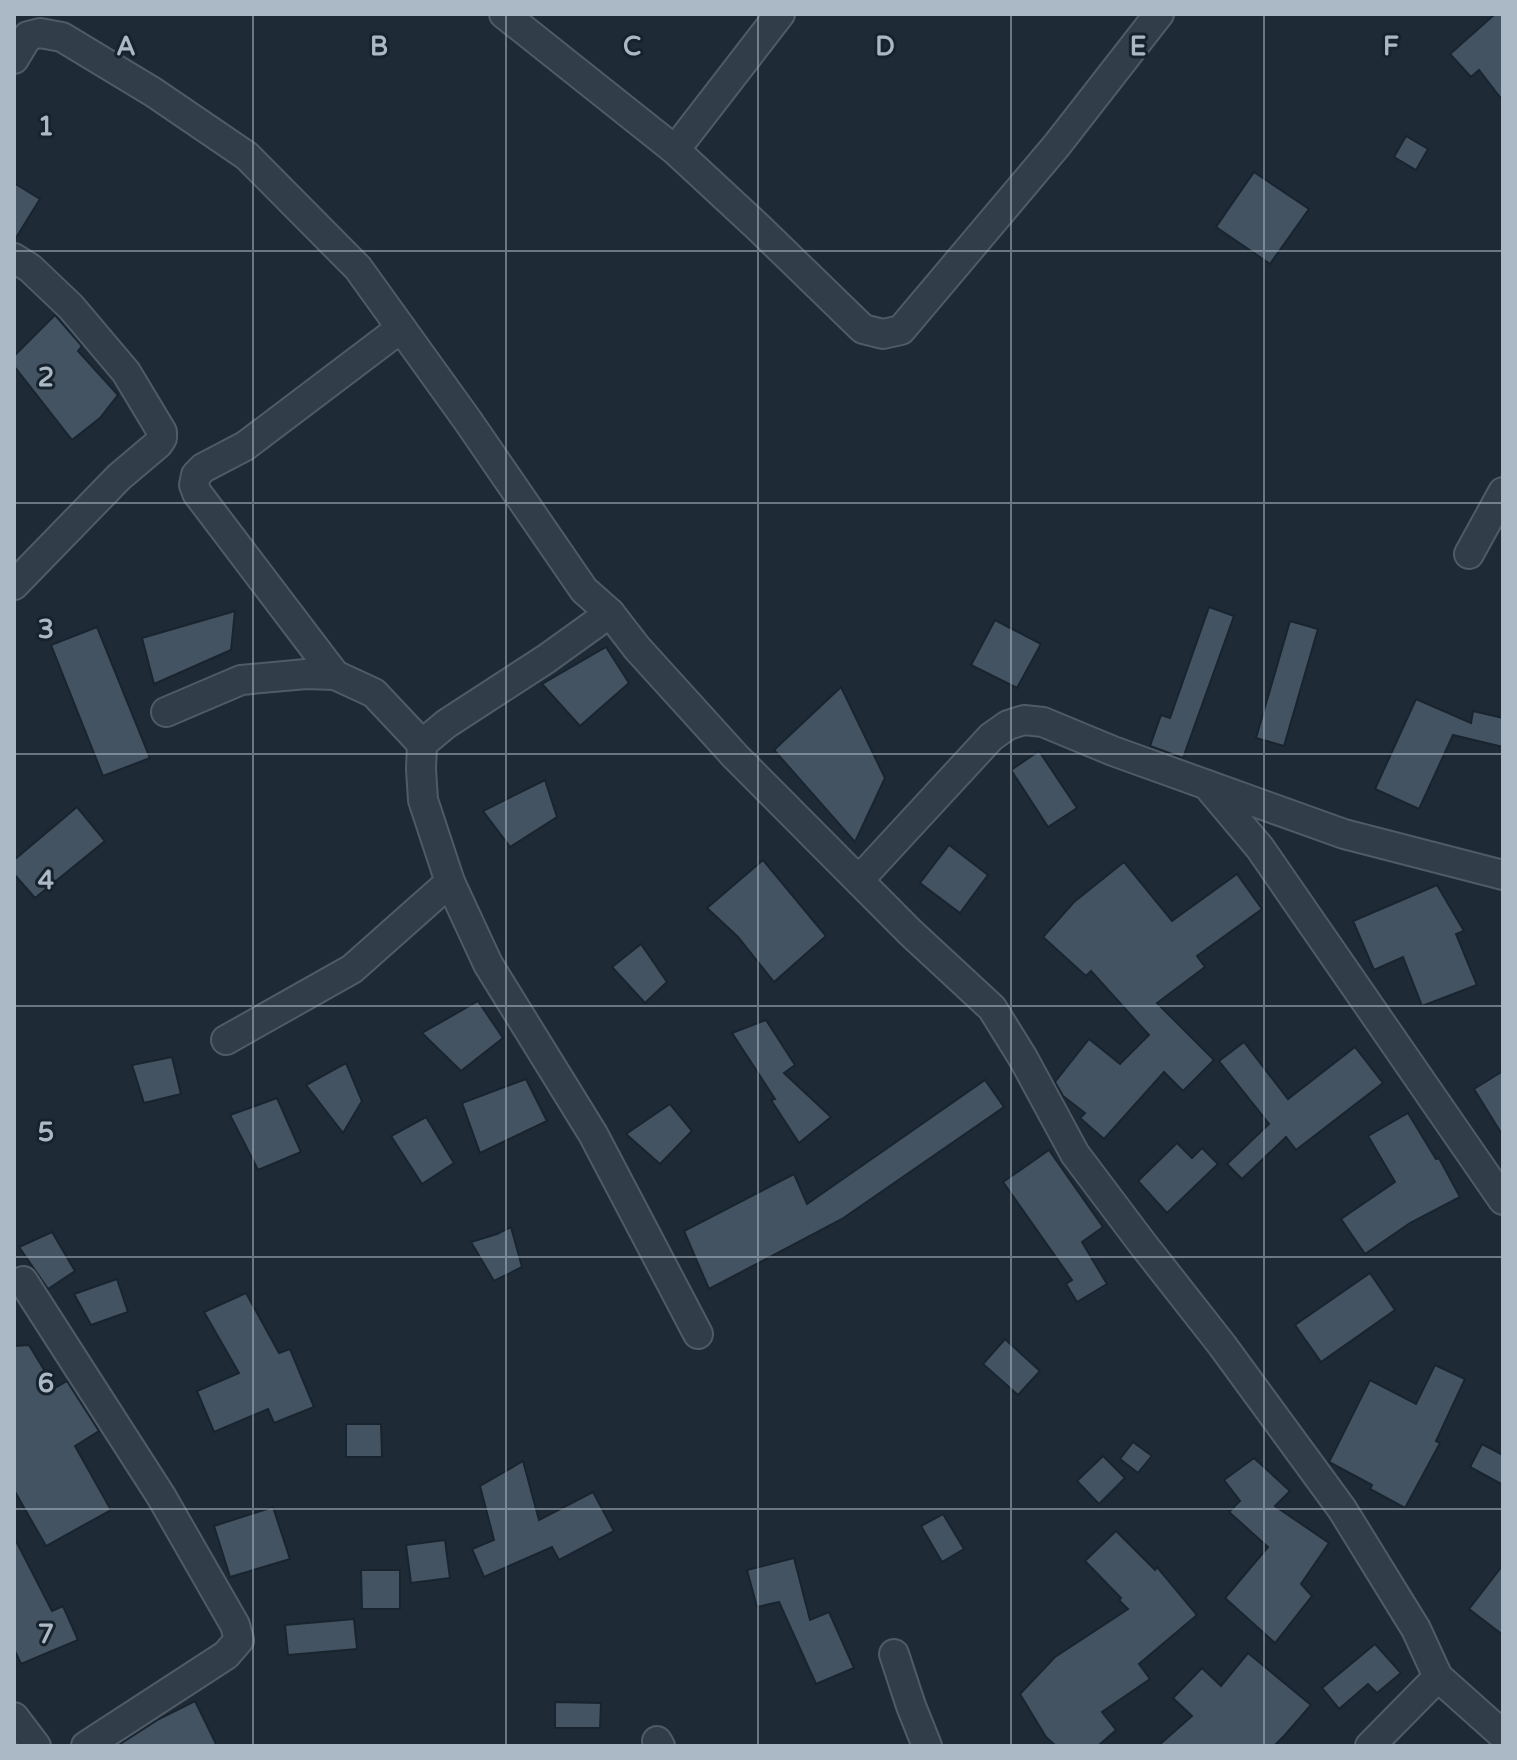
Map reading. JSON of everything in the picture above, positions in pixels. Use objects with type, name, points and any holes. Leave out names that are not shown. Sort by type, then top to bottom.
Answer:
[{"type":"street","points":[[504,14],[675,150],[863,329],[883,334],[901,330],[1057,145],[1159,14]]},
{"type":"street","points":[[675,150],[780,14]]},
{"type":"street","points":[[14,59],[28,36],[40,33],[62,37],[153,92],[247,156],[358,268],[584,590],[610,613],[637,648],[735,756],[911,933],[992,1008],[1075,1154],[1222,1345],[1342,1509],[1416,1629],[1438,1677],[1503,1735]]},
{"type":"street","points":[[14,258],[30,268],[90,329],[126,372],[162,432],[158,444],[119,477],[14,585]]},
{"type":"street","points":[[335,675],[194,485],[196,475],[203,468],[245,446],[401,328]]},
{"type":"street","points":[[1469,554],[1503,492]]},
{"type":"street","points":[[422,744],[446,724],[610,613]]},
{"type":"street","points":[[166,712],[241,680],[306,674],[335,675],[374,693],[422,744],[423,800],[450,882],[488,964],[593,1134],[698,1334]]},
{"type":"street","points":[[859,880],[991,737],[1008,725],[1024,720],[1043,722],[1113,751],[1344,834],[1503,875]]},
{"type":"street","points":[[1207,784],[1260,848],[1503,1200]]},
{"type":"street","points":[[226,1040],[352,969],[450,882]]},
{"type":"street","points":[[23,1281],[161,1496],[235,1625],[239,1640],[226,1655],[86,1746]]},
{"type":"street","points":[[894,1654],[927,1746]]},
{"type":"street","points":[[1370,1746],[1438,1677]]},
{"type":"street","points":[[14,1717],[36,1746]]},
{"type":"building","points":[[1495,14],[1503,14],[1503,101],[1479,70],[1471,77],[1450,54]]},
{"type":"building","points":[[1406,136],[1428,149],[1416,170],[1394,157]]},
{"type":"building","points":[[1254,172],[1309,209],[1270,264],[1216,227]]},
{"type":"building","points":[[14,183],[40,199],[14,241]]},
{"type":"building","points":[[55,315],[82,346],[78,351],[118,395],[100,418],[72,440],[14,366],[14,356]]},
{"type":"building","points":[[1209,607],[1234,616],[1183,758],[1150,746],[1161,715],[1170,718]]},
{"type":"building","points":[[235,611],[231,650],[154,684],[142,638]]},
{"type":"building","points":[[995,620],[1041,644],[1017,688],[971,665]]},
{"type":"building","points":[[1290,621],[1318,629],[1284,746],[1256,738]]},
{"type":"building","points":[[97,627],[150,758],[103,776],[51,645]]},
{"type":"building","points":[[606,647],[629,683],[580,726],[542,684]]},
{"type":"building","points":[[841,687],[885,778],[855,842],[774,750]]},
{"type":"building","points":[[1416,699],[1471,723],[1473,711],[1503,718],[1503,747],[1453,735],[1419,809],[1375,789]]},
{"type":"building","points":[[1039,751],[1077,808],[1048,827],[1011,770]]},
{"type":"building","points":[[545,780],[557,817],[510,847],[483,811]]},
{"type":"building","points":[[77,807],[105,841],[35,898],[14,874],[14,860]]},
{"type":"building","points":[[949,845],[988,875],[960,913],[920,883]]},
{"type":"building","points":[[763,860],[826,936],[774,982],[738,937],[707,908]]},
{"type":"building","points":[[1124,862],[1172,921],[1237,874],[1262,909],[1197,956],[1205,967],[1157,1003],[1214,1060],[1183,1091],[1164,1072],[1104,1139],[1080,1118],[1085,1113],[1063,1096],[1055,1082],[1089,1039],[1120,1064],[1149,1035],[1091,971],[1086,976],[1043,937],[1074,902]]},
{"type":"building","points":[[1437,885],[1464,931],[1456,934],[1477,985],[1422,1006],[1403,957],[1374,970],[1353,921]]},
{"type":"building","points":[[641,944],[667,982],[645,1003],[612,967]]},
{"type":"building","points":[[478,1001],[503,1038],[461,1071],[422,1033]]},
{"type":"building","points":[[766,1020],[795,1065],[784,1073],[831,1117],[799,1143],[732,1033]]},
{"type":"building","points":[[1244,1042],[1288,1099],[1355,1047],[1383,1083],[1296,1150],[1286,1137],[1242,1179],[1227,1164],[1269,1124],[1219,1061]]},
{"type":"building","points":[[172,1057],[181,1094],[144,1103],[132,1065]]},
{"type":"building","points":[[346,1063],[362,1101],[343,1133],[306,1085]]},
{"type":"building","points":[[1503,1071],[1503,1136],[1474,1089]]},
{"type":"building","points":[[526,1079],[547,1121],[480,1153],[462,1103]]},
{"type":"building","points":[[985,1080],[1004,1107],[842,1219],[709,1289],[684,1231],[794,1174],[807,1204]]},
{"type":"building","points":[[277,1098],[301,1152],[258,1170],[230,1115]]},
{"type":"building","points":[[670,1104],[692,1131],[660,1164],[626,1134]]},
{"type":"building","points":[[1408,1113],[1436,1159],[1439,1158],[1460,1197],[1410,1223],[1365,1254],[1341,1219],[1395,1182],[1368,1136]]},
{"type":"building","points":[[426,1117],[454,1163],[422,1184],[391,1136]]},
{"type":"building","points":[[1177,1143],[1192,1158],[1202,1148],[1218,1164],[1167,1213],[1138,1181]]},
{"type":"building","points":[[1049,1150],[1103,1227],[1082,1242],[1107,1284],[1077,1302],[1066,1284],[1072,1280],[1003,1182]]},
{"type":"building","points":[[511,1227],[522,1267],[494,1281],[471,1242]]},
{"type":"building","points":[[52,1232],[75,1271],[48,1289],[19,1247]]},
{"type":"building","points":[[1370,1273],[1395,1310],[1321,1362],[1295,1325]]},
{"type":"building","points":[[117,1279],[128,1312],[91,1325],[74,1294]]},
{"type":"building","points":[[246,1293],[279,1353],[290,1349],[314,1407],[274,1423],[268,1409],[214,1432],[197,1391],[239,1373],[204,1312]]},
{"type":"building","points":[[1005,1339],[1040,1371],[1018,1395],[983,1364]]},
{"type":"building","points":[[29,1345],[55,1388],[67,1381],[99,1431],[75,1446],[111,1510],[46,1546],[14,1490],[14,1346]]},
{"type":"building","points":[[1435,1365],[1465,1379],[1436,1441],[1440,1443],[1405,1508],[1370,1489],[1372,1485],[1329,1462],[1370,1380],[1416,1404]]},
{"type":"building","points":[[346,1424],[381,1424],[382,1457],[346,1457]]},
{"type":"building","points":[[1133,1442],[1152,1456],[1138,1473],[1120,1459]]},
{"type":"building","points":[[1482,1444],[1503,1455],[1503,1485],[1470,1467]]},
{"type":"building","points":[[1103,1456],[1125,1478],[1099,1504],[1077,1481]]},
{"type":"building","points":[[1254,1458],[1290,1491],[1275,1506],[1329,1543],[1301,1584],[1312,1596],[1275,1643],[1225,1598],[1268,1547],[1229,1512],[1240,1501],[1224,1480]]},
{"type":"building","points":[[523,1461],[539,1520],[593,1492],[614,1531],[559,1560],[552,1547],[484,1577],[472,1549],[494,1540],[480,1486]]},
{"type":"building","points":[[273,1507],[290,1559],[230,1577],[214,1526]]},
{"type":"building","points":[[943,1514],[964,1549],[942,1562],[921,1526]]},
{"type":"building","points":[[1116,1531],[1155,1570],[1157,1567],[1197,1615],[1139,1664],[1150,1679],[1102,1712],[1116,1730],[1098,1746],[1056,1746],[1046,1737],[1020,1694],[1055,1657],[1128,1609],[1085,1561]]},
{"type":"building","points":[[14,1537],[52,1611],[63,1606],[78,1640],[21,1664],[14,1649]]},
{"type":"building","points":[[445,1540],[450,1578],[411,1583],[406,1545]]},
{"type":"building","points":[[794,1558],[810,1620],[829,1612],[854,1668],[816,1684],[779,1602],[757,1607],[747,1570]]},
{"type":"building","points":[[1503,1565],[1503,1635],[1469,1609]]},
{"type":"building","points":[[361,1570],[400,1570],[400,1609],[362,1609]]},
{"type":"building","points":[[354,1619],[357,1649],[288,1655],[285,1625]]},
{"type":"building","points":[[1375,1644],[1401,1673],[1377,1693],[1368,1684],[1339,1709],[1322,1688]]},
{"type":"building","points":[[1248,1653],[1311,1705],[1284,1736],[1274,1746],[1158,1746],[1192,1716],[1173,1698],[1202,1668],[1221,1686]]},
{"type":"building","points":[[195,1701],[217,1746],[117,1746],[159,1719]]},
{"type":"building","points":[[555,1702],[601,1703],[600,1728],[555,1728]]}]
